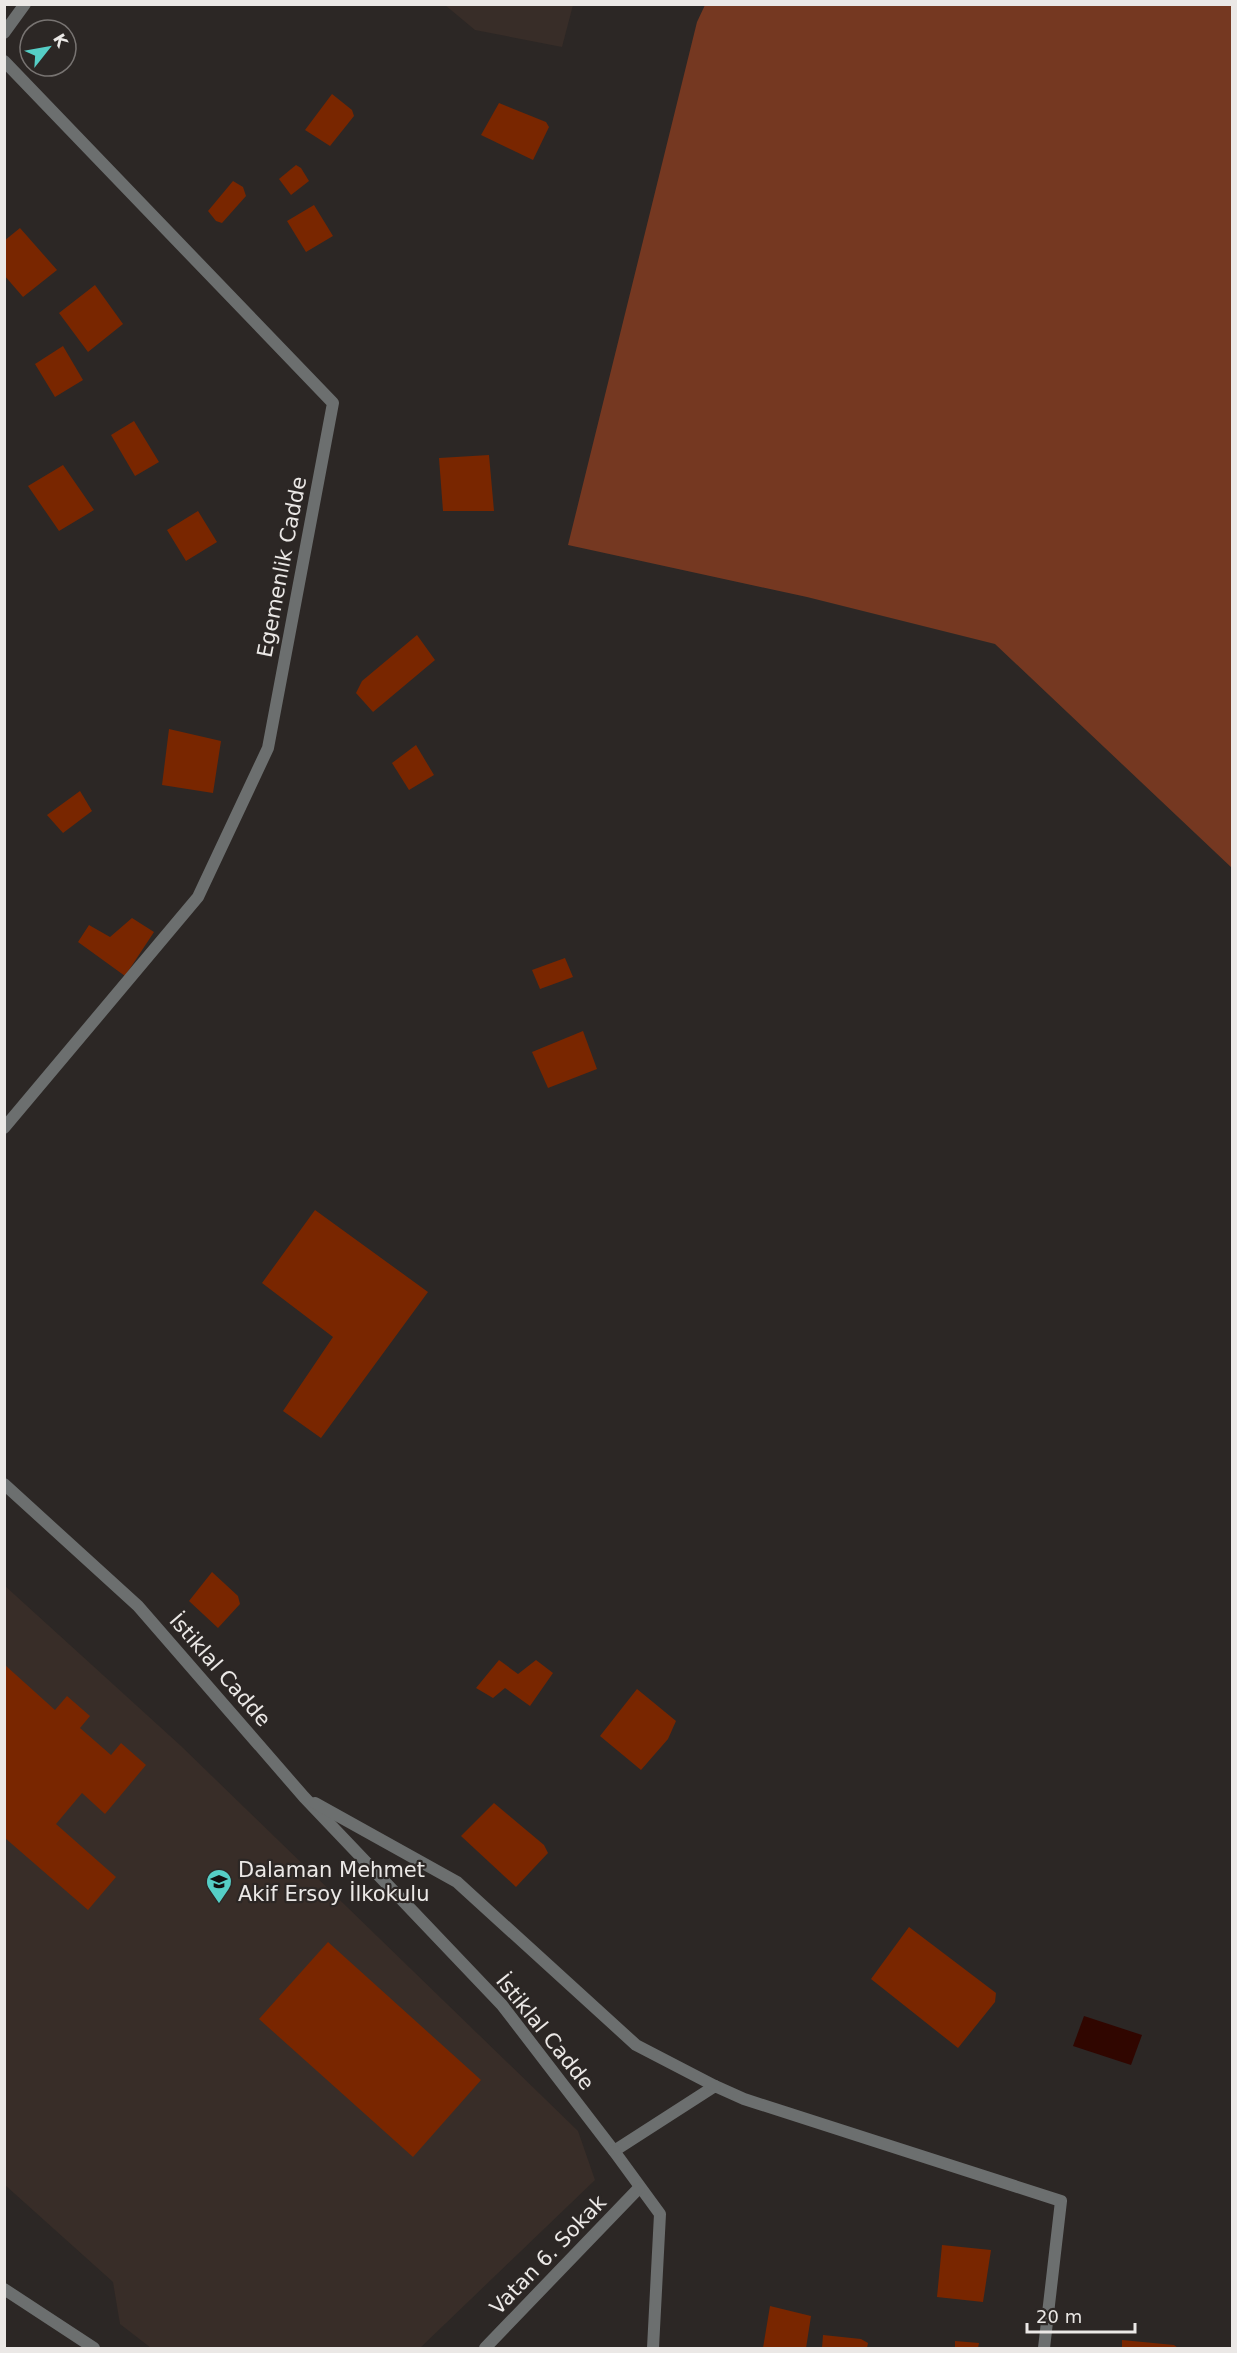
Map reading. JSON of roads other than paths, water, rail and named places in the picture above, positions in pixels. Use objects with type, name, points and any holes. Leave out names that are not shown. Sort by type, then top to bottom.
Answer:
[{"type":"street","points":[[4,33],[25,4]]},
{"type":"street","name":"Egemenlik Cadde","points":[[4,61],[333,403],[268,748],[198,897],[4,1128]]},
{"type":"street","name":"İstiklal Cadde","points":[[4,1484],[138,1606],[304,1797],[502,2005],[614,2151],[660,2214],[653,2349]]},
{"type":"street","points":[[304,1797],[457,1882],[636,2045],[744,2099],[1061,2201],[1044,2349]]},
{"type":"street","points":[[614,2151],[715,2086]]},
{"type":"street","name":"Vatan 6. Sokak","points":[[485,2349],[639,2188]]},
{"type":"street","points":[[4,2289],[94,2349]]},
{"type":"place","name":"Dalaman Mehmet Akif Ersoy İlkokulu","points":[[219,1905]]}]
